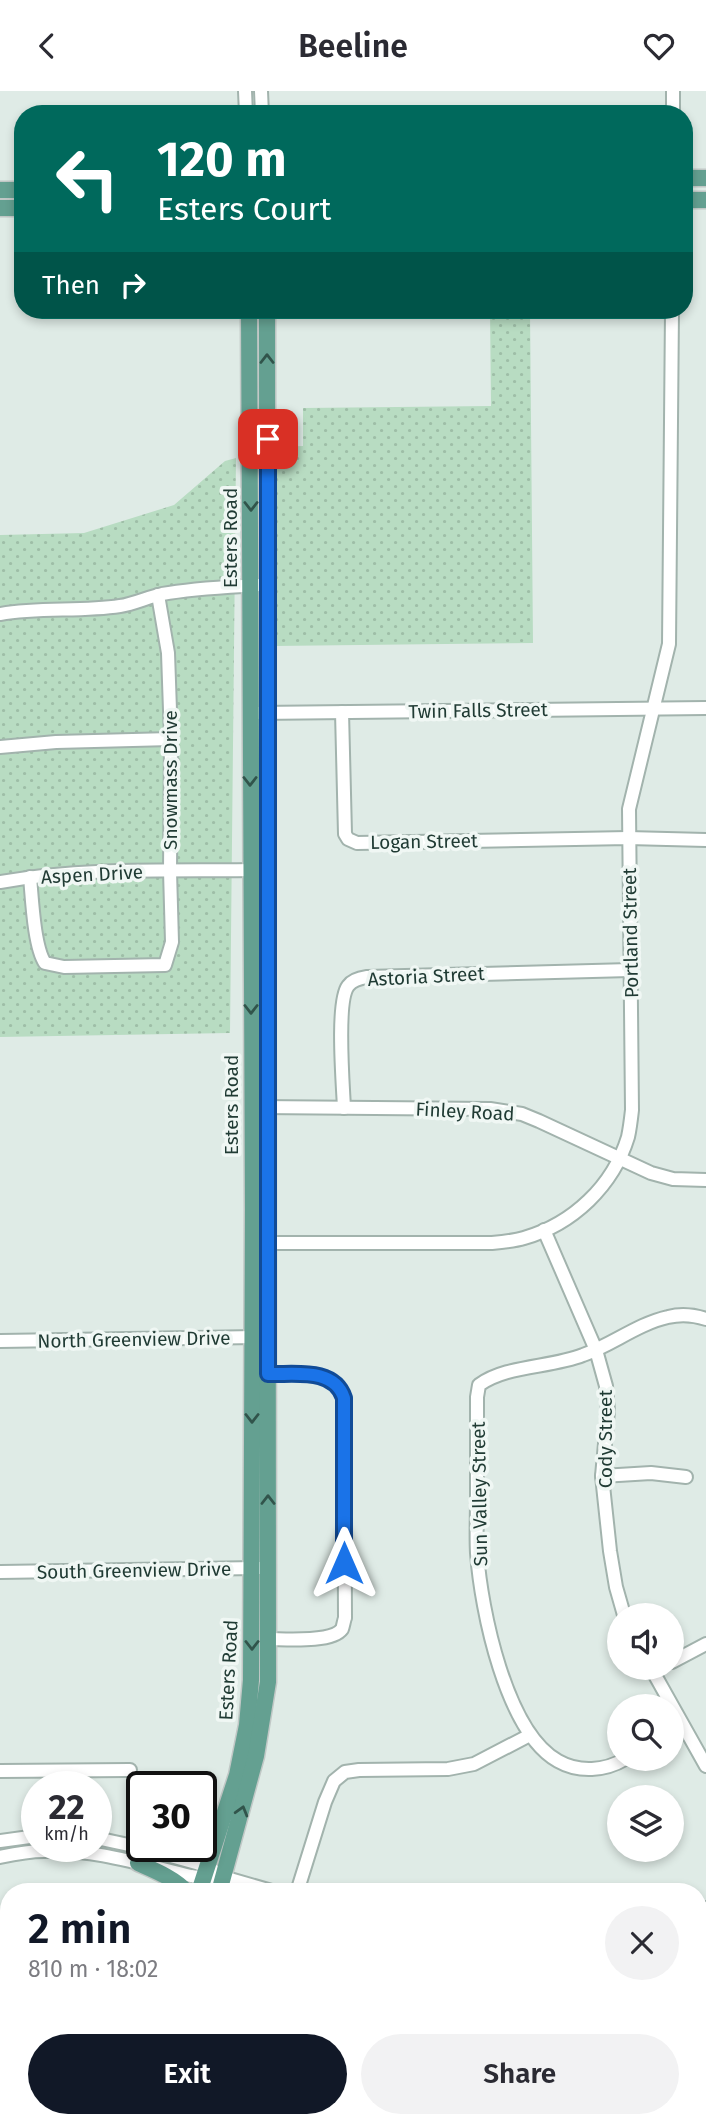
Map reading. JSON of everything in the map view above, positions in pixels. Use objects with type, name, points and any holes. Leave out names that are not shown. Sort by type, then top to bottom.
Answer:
[{"type":"main road","name":"Esters Road","points":[[249,319],[259,585]]},
{"type":"main road","name":"Esters Road","points":[[203,1879],[237,1776],[247,1725],[260,1568],[260,1107],[268,870],[259,713],[259,585],[267,319]]},
{"type":"main road","name":"Esters Road","points":[[259,713],[250,870],[260,1107]]},
{"type":"main road","name":"Esters Road","points":[[221,1883],[249,1789],[268,1682],[268,1639],[260,1568]]},
{"type":"main road","points":[[138,1864],[162,1873],[178,1883]]},
{"type":"street","name":"Portland Street","points":[[260,1243],[492,1243],[524,1238],[569,1218],[588,1202],[604,1184],[619,1158],[628,1136],[632,1110],[629,809],[670,644],[672,319]]},
{"type":"street","points":[[0,614],[20,610],[122,606],[158,595],[201,587],[259,585]]},
{"type":"street","name":"Snowmass Drive","points":[[30,877],[38,945],[44,963],[64,967],[165,965],[172,943],[171,739],[168,653],[158,595]]},
{"type":"street","name":"Twin Falls Street","points":[[259,713],[706,708]]},
{"type":"street","name":"Logan Street","points":[[342,712],[345,834],[348,839],[357,843],[628,838]]},
{"type":"street","points":[[0,747],[56,742],[171,739]]},
{"type":"street","points":[[628,838],[706,840]]},
{"type":"street","name":"Aspen Drive","points":[[0,882],[86,872],[268,870]]},
{"type":"street","name":"Astoria Street","points":[[344,1108],[342,1004],[347,987],[356,979],[630,970]]},
{"type":"street","name":"Finley Road","points":[[260,1107],[490,1109],[522,1114],[651,1173],[673,1179],[706,1181]]},
{"type":"street","name":"Cody Street","points":[[544,1230],[596,1350],[606,1386],[608,1411],[602,1476],[610,1551],[621,1603]]},
{"type":"street","points":[[596,1350],[641,1327],[669,1317],[685,1315],[706,1319]]},
{"type":"street","name":"North Greenview Drive","points":[[0,1341],[260,1337]]},
{"type":"street","name":"Sun Valley Street","points":[[596,1350],[552,1365],[500,1373],[479,1385],[477,1553],[488,1626],[495,1652],[513,1702],[530,1735],[547,1755],[566,1765],[585,1769],[607,1766]]},
{"type":"street","points":[[260,1375],[324,1376],[335,1382],[344,1398],[345,1618],[342,1628],[335,1635],[325,1638],[268,1639]]},
{"type":"street","points":[[602,1476],[651,1473],[687,1476]]},
{"type":"street","name":"South Greenview Drive","points":[[0,1572],[260,1568]]},
{"type":"street","points":[[684,1656],[706,1644]]},
{"type":"street","points":[[684,1734],[706,1766]]},
{"type":"street","points":[[300,1883],[325,1802],[334,1781],[345,1772],[449,1769],[474,1763],[530,1735]]},
{"type":"street","points":[[0,1771],[130,1770]]},
{"type":"street","points":[[0,1841],[21,1838]]},
{"type":"street","points":[[112,1841],[138,1847],[203,1879]]},
{"type":"street","points":[[0,1857],[45,1850],[102,1855],[203,1879]]},
{"type":"green space","points":[[490,319],[530,319],[533,643],[274,646],[272,447],[303,446],[303,408],[491,406]]},
{"type":"green space","points":[[236,458],[230,1033],[0,1037],[0,535],[84,533],[174,505],[225,461]]},
{"type":"route","points":[[268,439],[268,1374],[324,1376],[341,1389],[344,1398],[344,1563]]}]
